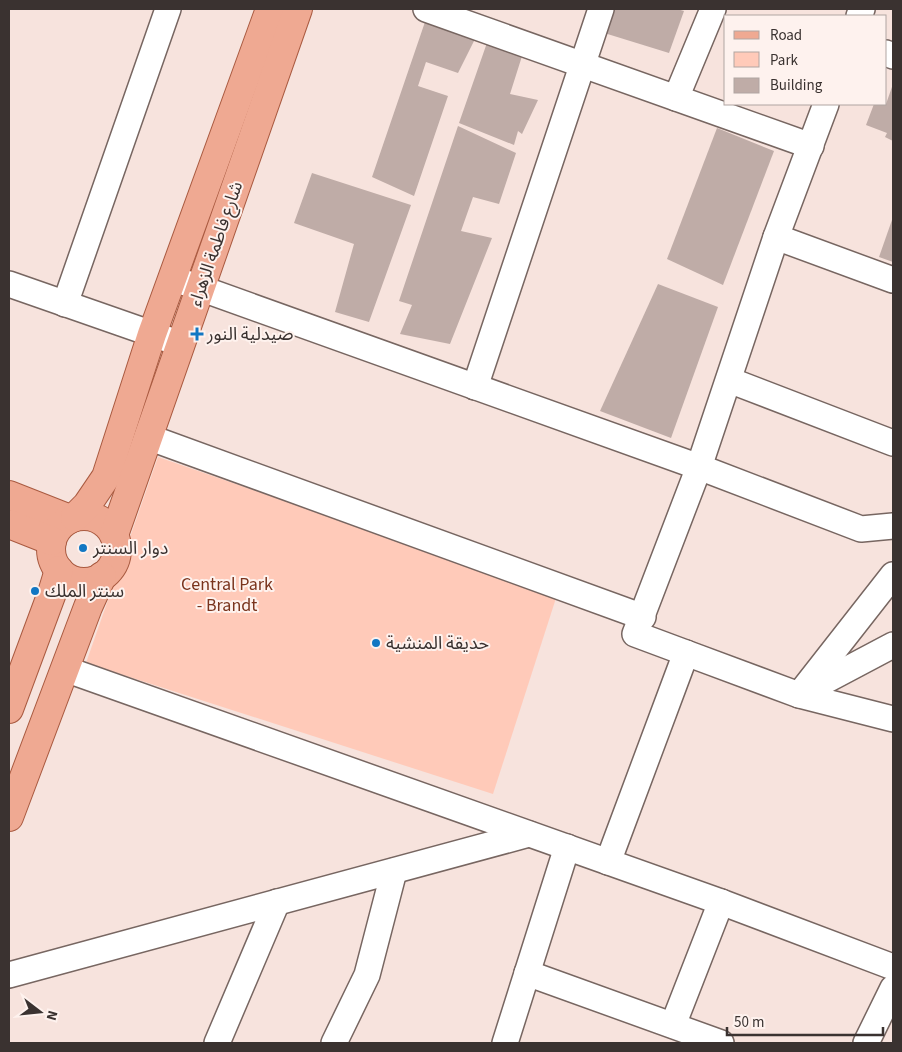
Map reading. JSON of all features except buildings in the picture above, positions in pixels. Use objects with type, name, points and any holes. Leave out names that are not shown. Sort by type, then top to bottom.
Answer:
[{"type":"main road","name":"شارع فاطمة الزهراء","points":[[73,518],[87,505],[106,477],[152,334],[270,9]]},
{"type":"main road","name":"شارع فاطمة الزهراء","points":[[114,535],[298,9]]},
{"type":"main road","points":[[9,495],[73,518]]},
{"type":"main road","points":[[9,816],[102,576],[116,558],[117,546],[114,535],[102,521],[84,516],[73,518],[62,524],[52,541],[52,556],[58,570],[66,576],[84,582],[102,576]]},
{"type":"main road","points":[[9,524],[52,541]]},
{"type":"main road","points":[[9,709],[52,593],[58,570]]},
{"type":"street","points":[[65,304],[168,9]]},
{"type":"street","points":[[474,387],[601,9]]},
{"type":"street","points":[[676,98],[713,9]]},
{"type":"street","points":[[440,11],[582,65],[810,146]]},
{"type":"street","points":[[826,105],[776,237],[699,467],[635,634],[799,695],[893,719]]},
{"type":"street","points":[[776,237],[893,280]]},
{"type":"street","points":[[172,278],[699,467],[861,529],[893,526]]},
{"type":"street","points":[[9,284],[181,344]]},
{"type":"street","points":[[729,380],[893,443]]},
{"type":"street","points":[[148,437],[643,617]]},
{"type":"street","points":[[799,695],[893,575]]},
{"type":"street","points":[[799,695],[893,645]]},
{"type":"street","points":[[608,862],[686,653]]},
{"type":"street","points":[[65,669],[721,902],[893,967]]},
{"type":"street","points":[[9,975],[529,834]]},
{"type":"street","points":[[505,1043],[567,847]]},
{"type":"street","points":[[334,1043],[367,975],[394,870]]},
{"type":"street","points":[[217,1043],[277,902]]},
{"type":"street","points":[[680,1033],[721,902]]},
{"type":"street","points":[[527,973],[680,1033],[721,1043]]},
{"type":"street","points":[[866,1043],[893,988]]},
{"type":"green space","name":"Central Park - Brandt","points":[[158,457],[557,595],[493,794],[86,663]]},
{"type":"place","name":"صيدلية النور","points":[[197,334]]},
{"type":"place","name":"دوار السنتر","points":[[83,548]]},
{"type":"place","name":"سنتر الملك","points":[[35,591]]},
{"type":"place","name":"حديقة المنشية","points":[[376,643]]}]
